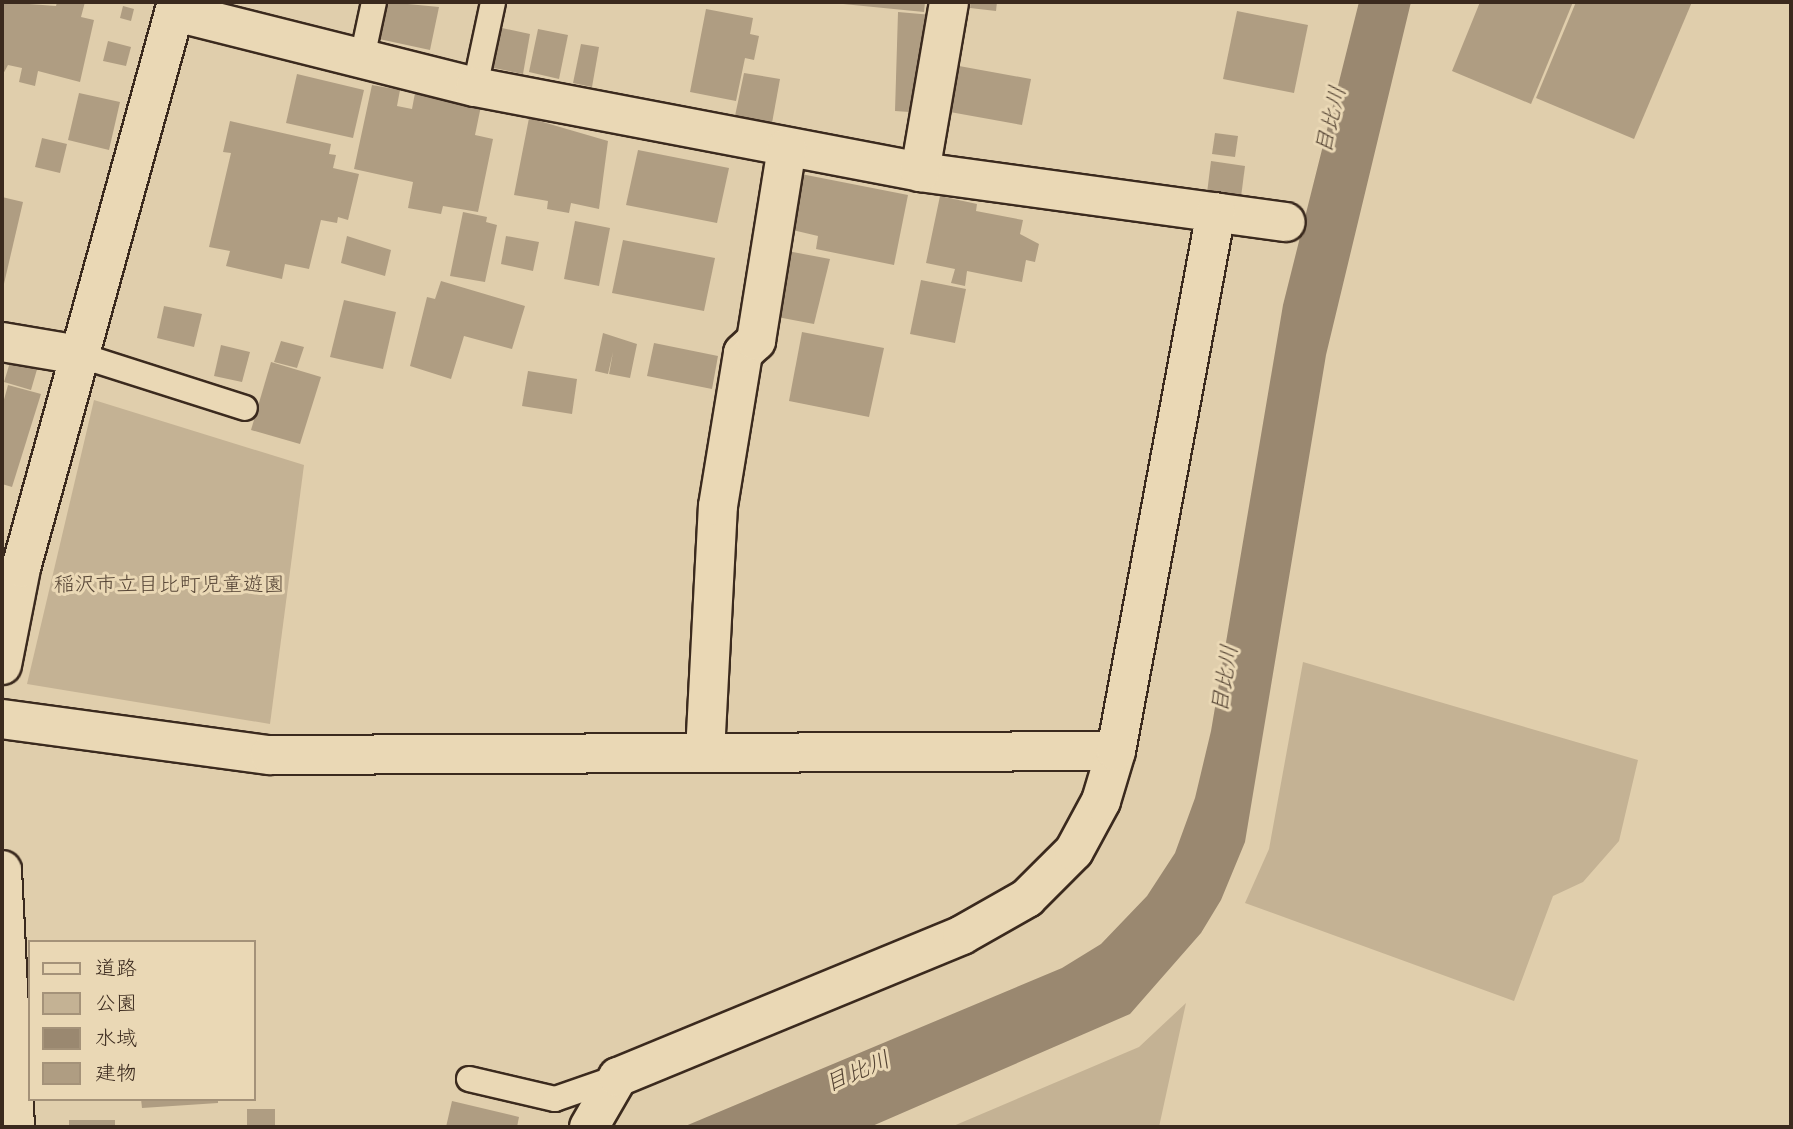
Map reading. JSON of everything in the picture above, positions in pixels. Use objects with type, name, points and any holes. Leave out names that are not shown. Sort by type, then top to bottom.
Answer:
[{"type":"street","points":[[920,172],[949,2]]},
{"type":"street","points":[[2,665],[21,568],[177,7],[475,87],[920,172],[1286,222]]},
{"type":"street","points":[[705,753],[718,506],[743,353],[756,341],[787,147]]},
{"type":"street","points":[[589,1127],[618,1077],[962,935],[1027,898],[1074,852],[1101,801],[1116,751],[1216,212]]},
{"type":"street","points":[[2,342],[79,355]]},
{"type":"street","points":[[2,719],[270,755],[1116,751]]},
{"type":"street","points":[[2,870],[5,994],[15,1127]]},
{"type":"lane","points":[[362,58],[374,2]]},
{"type":"lane","points":[[475,87],[494,2]]},
{"type":"lane","points":[[79,355],[245,408]]},
{"type":"lane","points":[[469,1079],[555,1099],[618,1077]]},
{"type":"green space","name":"稲沢市立目比町児童遊園","points":[[94,400],[304,465],[270,724],[27,684]]},
{"type":"green space","points":[[1303,662],[1638,760],[1619,841],[1583,882],[1553,896],[1514,1001],[1245,903],[1269,849]]},
{"type":"green space","points":[[1186,1003],[1159,1127],[951,1127],[1139,1047]]},
{"type":"water","name":"目比川","points":[[1359,2],[1411,2],[1326,355],[1245,842],[1221,900],[1201,933],[1130,1014],[870,1127],[683,1127],[1062,968],[1101,944],[1147,896],[1175,853],[1195,798],[1211,731],[1283,305]]},
{"type":"building","points":[[2,2],[56,6],[57,2],[85,2],[81,17],[94,20],[80,82],[38,71],[35,86],[19,82],[22,68],[8,65],[2,76]]},
{"type":"building","points":[[387,2],[439,7],[430,50],[379,39]]},
{"type":"building","points":[[823,2],[925,2],[924,12]]},
{"type":"building","points":[[971,2],[997,2],[996,11],[970,8]]},
{"type":"building","points":[[1480,2],[1573,2],[1531,104],[1452,71]]},
{"type":"building","points":[[1576,2],[1692,2],[1634,139],[1536,98]]},
{"type":"building","points":[[123,6],[134,9],[131,21],[120,18]]},
{"type":"building","points":[[706,9],[753,18],[750,34],[759,36],[754,60],[745,58],[736,101],[690,92]]},
{"type":"building","points":[[1237,11],[1308,25],[1294,93],[1223,79]]},
{"type":"building","points":[[898,12],[932,15],[924,113],[895,111]]},
{"type":"building","points":[[497,27],[530,34],[523,74],[489,67]]},
{"type":"building","points":[[538,29],[568,35],[559,79],[529,72]]},
{"type":"building","points":[[108,41],[131,47],[126,66],[103,61]]},
{"type":"building","points":[[581,44],[599,47],[592,87],[573,83]]},
{"type":"building","points":[[959,66],[1031,79],[1022,125],[950,112]]},
{"type":"building","points":[[744,73],[780,79],[772,123],[735,116]]},
{"type":"building","points":[[297,74],[364,90],[353,138],[286,123]]},
{"type":"building","points":[[372,85],[400,90],[397,106],[412,109],[415,93],[481,106],[475,135],[493,139],[478,212],[443,206],[441,214],[408,208],[413,182],[354,169]]},
{"type":"building","points":[[79,93],[120,102],[109,150],[68,140]]},
{"type":"building","points":[[529,118],[608,141],[599,209],[571,203],[569,213],[547,209],[548,201],[514,195]]},
{"type":"building","points":[[230,121],[331,144],[329,154],[336,155],[333,168],[359,174],[348,220],[338,217],[337,223],[321,220],[309,269],[285,264],[282,279],[226,266],[230,251],[209,247],[231,153],[223,152]]},
{"type":"building","points":[[1215,133],[1238,136],[1235,157],[1212,154]]},
{"type":"building","points":[[42,138],[67,144],[60,173],[35,167]]},
{"type":"building","points":[[638,150],[729,168],[717,223],[626,205]]},
{"type":"building","points":[[1211,161],[1245,166],[1241,197],[1207,193]]},
{"type":"building","points":[[796,173],[908,195],[894,265],[816,249],[818,236],[784,228]]},
{"type":"building","points":[[940,196],[977,204],[976,211],[1023,220],[1020,234],[1039,244],[1035,262],[1026,260],[1022,282],[967,271],[965,286],[951,283],[955,269],[926,263]]},
{"type":"building","points":[[2,197],[23,202],[3,288],[2,288]]},
{"type":"building","points":[[463,212],[487,217],[486,222],[497,225],[485,282],[450,276]]},
{"type":"building","points":[[575,221],[610,228],[599,286],[564,279]]},
{"type":"building","points":[[347,236],[391,250],[385,276],[341,263]]},
{"type":"building","points":[[506,236],[539,242],[533,271],[501,264]]},
{"type":"building","points":[[623,240],[715,258],[704,311],[612,293]]},
{"type":"building","points":[[782,250],[830,259],[814,324],[772,316]]},
{"type":"building","points":[[921,280],[966,289],[955,343],[910,334]]},
{"type":"building","points":[[441,281],[525,306],[512,349],[464,336],[451,379],[410,366],[427,297],[435,299]]},
{"type":"building","points":[[344,300],[396,312],[383,369],[330,357]]},
{"type":"building","points":[[164,306],[202,314],[194,347],[157,338]]},
{"type":"building","points":[[802,332],[884,348],[869,417],[789,401]]},
{"type":"building","points":[[603,333],[637,344],[630,378],[609,374],[613,352],[608,374],[595,371]]},
{"type":"building","points":[[281,341],[304,347],[297,368],[274,362]]},
{"type":"building","points":[[654,343],[718,356],[712,389],[647,376]]},
{"type":"building","points":[[221,345],[250,352],[242,382],[214,376]]},
{"type":"building","points":[[11,359],[38,366],[31,390],[4,382]]},
{"type":"building","points":[[271,362],[321,377],[300,444],[251,430]]},
{"type":"building","points":[[528,371],[577,379],[572,414],[522,406]]},
{"type":"building","points":[[8,385],[41,394],[12,487],[2,484],[2,407]]},
{"type":"building","points":[[141,1101],[218,1101],[218,1103],[142,1108]]},
{"type":"building","points":[[452,1101],[519,1117],[517,1127],[446,1127]]},
{"type":"building","points":[[247,1109],[275,1109],[275,1127],[247,1127]]},
{"type":"building","points":[[69,1120],[115,1120],[115,1127],[69,1127]]}]
